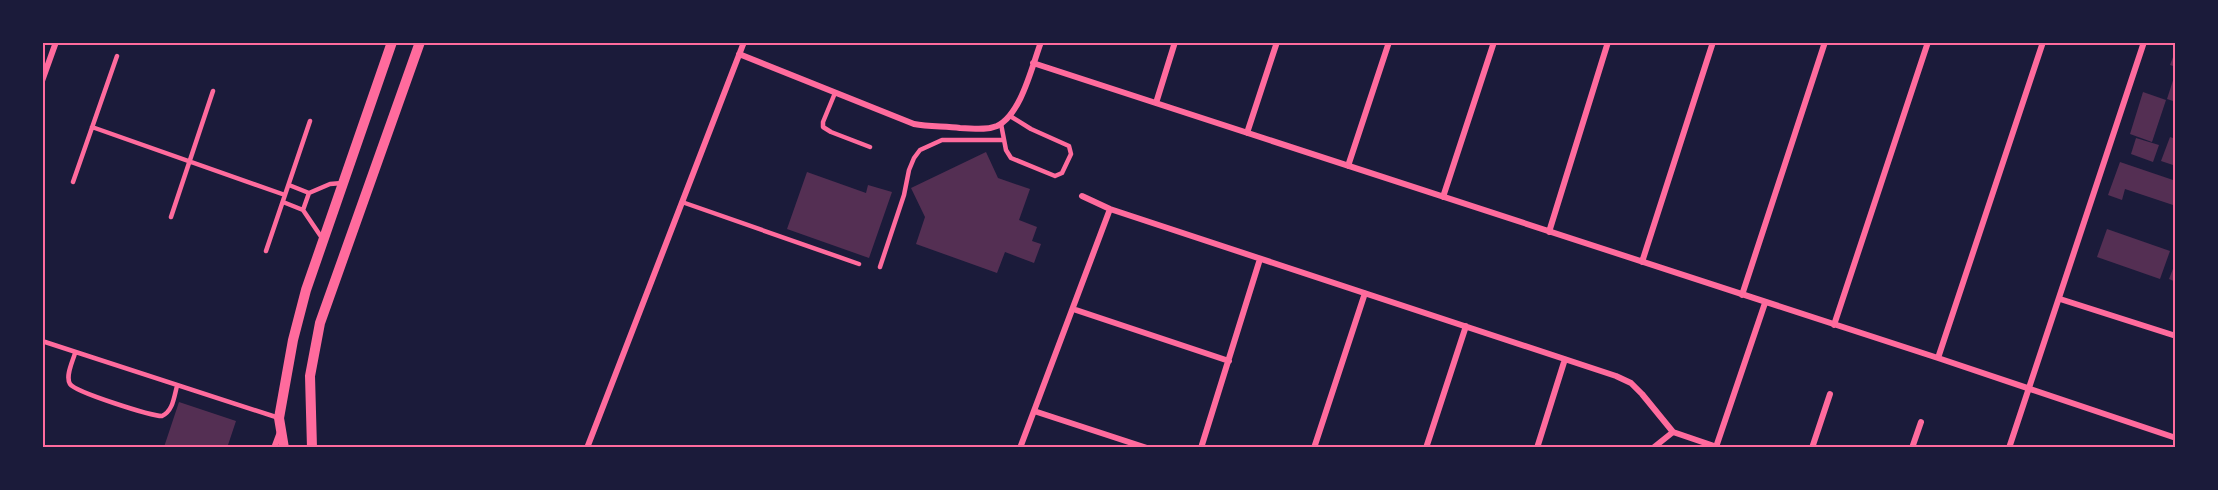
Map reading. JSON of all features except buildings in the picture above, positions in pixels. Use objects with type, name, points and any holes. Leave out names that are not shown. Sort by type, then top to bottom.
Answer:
[{"type":"street","points":[[42,81],[56,42]]},
{"type":"street","points":[[284,448],[279,418],[293,340],[306,290],[322,238],[392,42]]},
{"type":"street","points":[[312,448],[310,376],[320,323],[420,42]]},
{"type":"street","points":[[587,448],[744,42]]},
{"type":"street","points":[[739,54],[923,126],[984,129],[1001,124],[1016,109],[1041,42]]},
{"type":"street","points":[[1156,103],[1175,42]]},
{"type":"street","points":[[1247,133],[1277,42]]},
{"type":"street","points":[[1348,166],[1389,42]]},
{"type":"street","points":[[1443,197],[1494,42]]},
{"type":"street","points":[[1549,232],[1608,42]]},
{"type":"street","points":[[1642,262],[1713,42]]},
{"type":"street","points":[[1742,295],[1825,42]]},
{"type":"street","points":[[1834,325],[1928,42]]},
{"type":"street","points":[[1938,358],[2043,42]]},
{"type":"street","points":[[2009,448],[2144,42]]},
{"type":"street","points":[[1033,63],[2030,388],[2176,438]]},
{"type":"street","points":[[1082,196],[1110,209],[1616,376],[1631,383],[1673,432],[1718,447],[1765,303]]},
{"type":"street","points":[[1020,448],[1110,209]]},
{"type":"street","points":[[1201,448],[1260,259]]},
{"type":"street","points":[[1314,448],[1365,293]]},
{"type":"street","points":[[2060,299],[2176,336]]},
{"type":"street","points":[[1073,309],[1229,361]]},
{"type":"street","points":[[1426,448],[1466,326]]},
{"type":"street","points":[[1537,448],[1565,359]]},
{"type":"street","points":[[1812,448],[1830,394]]},
{"type":"street","points":[[1034,411],[1148,448]]},
{"type":"street","points":[[1912,448],[1921,422]]},
{"type":"street","points":[[274,448],[281,432]]},
{"type":"street","points":[[1653,448],[1673,432]]},
{"type":"lane","points":[[73,182],[117,56]]},
{"type":"lane","points":[[171,217],[213,91]]},
{"type":"lane","points":[[835,93],[823,127],[870,147]]},
{"type":"lane","points":[[1001,124],[1006,150],[1011,158],[1055,176],[1062,173],[1071,154],[1066,143],[1031,129],[1010,116]]},
{"type":"lane","points":[[266,251],[310,121]]},
{"type":"lane","points":[[92,127],[285,195]]},
{"type":"lane","points":[[880,267],[904,195],[909,170],[920,150],[942,140],[1004,140]]},
{"type":"lane","points":[[289,184],[309,192],[330,184],[342,183]]},
{"type":"lane","points":[[303,210],[309,192]]},
{"type":"lane","points":[[283,202],[303,210],[322,238]]},
{"type":"lane","points":[[682,202],[858,264]]},
{"type":"lane","points":[[42,341],[279,418]]},
{"type":"lane","points":[[75,353],[68,376],[70,384],[75,389],[108,400],[162,416],[171,407],[177,386]]}]
